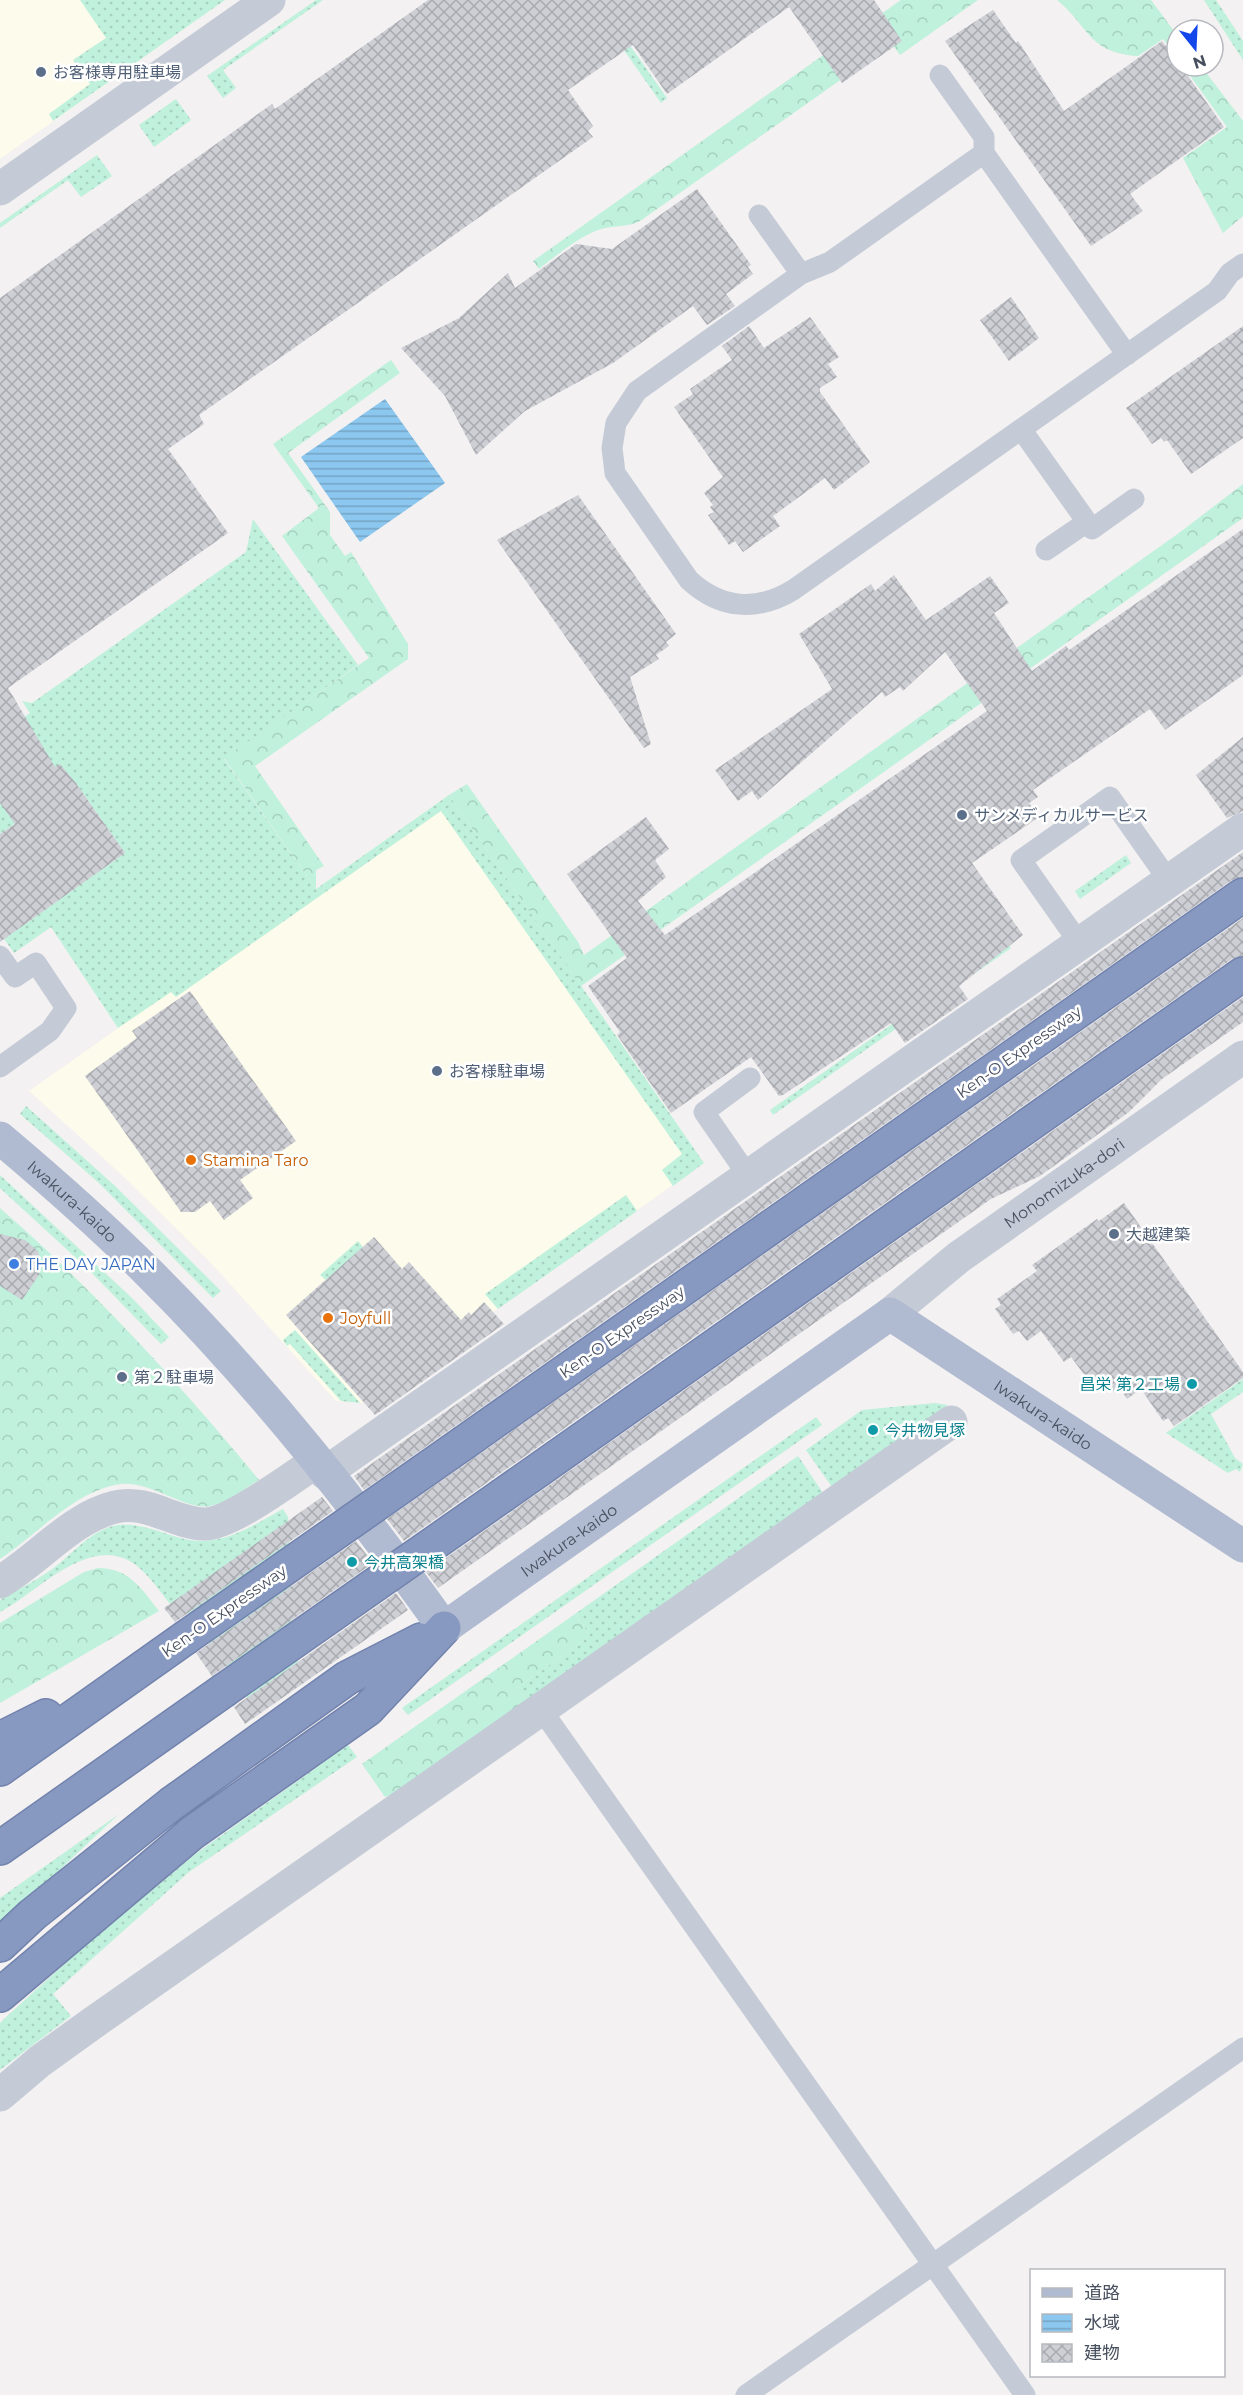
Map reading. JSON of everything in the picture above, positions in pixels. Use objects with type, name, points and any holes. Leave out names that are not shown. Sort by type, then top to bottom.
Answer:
[{"type":"highway","name":"Ken-O Expressway","points":[[0,1769],[1243,895]]},
{"type":"highway","points":[[0,1848],[1243,974]]},
{"type":"highway","points":[[0,1945],[32,1915],[171,1804],[289,1719],[347,1678],[444,1628]]},
{"type":"highway","points":[[0,1995],[192,1833],[368,1709],[444,1628]]},
{"type":"highway","points":[[0,1739],[151,1662]]},
{"type":"main road","name":"Iwakura-kaido","points":[[0,1138],[81,1207],[149,1273],[225,1353],[387,1548],[444,1628],[890,1314],[1243,1546]]},
{"type":"street","points":[[0,189],[268,0]]},
{"type":"street","points":[[0,1582],[29,1563],[83,1520],[98,1513],[127,1504],[143,1506],[203,1524],[216,1523],[321,1467],[749,1177],[1243,829]]},
{"type":"street","name":"Monomizuka-dori","points":[[890,1314],[959,1257],[1243,1057]]},
{"type":"street","points":[[0,2095],[40,2061],[90,2025],[951,1422]]},
{"type":"lane","points":[[940,75],[984,138],[984,153],[1127,355]]},
{"type":"lane","points":[[984,153],[830,262],[801,274],[637,391],[616,423],[612,448],[615,472],[621,484],[688,580],[709,596],[721,602],[746,605],[771,602],[782,597],[1217,291],[1230,273],[1243,264]]},
{"type":"lane","points":[[759,215],[801,274]]},
{"type":"lane","points":[[1021,429],[1092,529],[1134,499]]},
{"type":"lane","points":[[1046,550],[1087,522]]},
{"type":"lane","points":[[1080,944],[1021,860],[1110,797],[1169,881]]},
{"type":"lane","points":[[0,956],[15,977],[36,963],[66,1008],[50,1031],[0,1067]]},
{"type":"lane","points":[[749,1177],[704,1112],[750,1078]]},
{"type":"lane","points":[[541,1709],[1025,2395]]},
{"type":"lane","points":[[746,2395],[1243,2048]]},
{"type":"shaded area","name":"お客様専用駐車場","points":[[0,0],[225,0],[0,159]]},
{"type":"shaded area","name":"お客様駐車場","points":[[449,795],[704,1163],[364,1403],[336,1401],[210,1262],[123,1176],[29,1091]]},
{"type":"green space","points":[[80,0],[225,0],[53,121],[49,114],[90,84],[73,60],[106,38]]},
{"type":"green space","points":[[316,0],[323,0],[223,70],[236,88],[223,98],[207,76]]},
{"type":"green space","points":[[589,0],[598,0],[667,98],[661,103]]},
{"type":"green space","points":[[901,0],[978,0],[900,55],[874,19]]},
{"type":"green space","points":[[1057,0],[1151,0],[1165,19],[1165,42],[1163,39],[1138,56],[1121,54],[1099,44]]},
{"type":"green space","points":[[1204,0],[1216,0],[1243,41],[1243,60],[1225,32],[1225,18],[1216,18]]},
{"type":"green space","points":[[829,51],[846,76],[640,221],[630,225],[603,228],[590,233],[567,247],[539,269],[533,261]]},
{"type":"green space","points":[[1192,78],[1210,78],[1243,121],[1243,216],[1223,233],[1183,158],[1227,127]]},
{"type":"green space","points":[[176,99],[191,120],[154,147],[139,125]]},
{"type":"green space","points":[[97,155],[112,176],[81,197],[68,180],[0,228],[0,223]]},
{"type":"green space","points":[[391,360],[400,373],[288,453],[330,512],[330,535],[345,556],[351,552],[408,644],[408,659],[255,766],[324,866],[316,870],[316,889],[224,758],[369,658],[282,536],[319,508],[273,444]]},
{"type":"green space","points":[[1243,484],[1243,518],[581,986],[449,795],[467,784],[578,942],[584,955],[1179,533]]},
{"type":"green space","points":[[253,519],[358,665],[224,759],[316,889],[449,795],[704,1163],[673,1186],[662,1170],[682,1154],[441,811],[176,997],[171,992],[118,1028],[51,927],[14,953],[0,933],[0,904],[18,929],[125,853],[75,782],[0,834],[0,734],[30,713],[22,701],[32,703],[246,552]]},
{"type":"green space","points":[[1126,855],[1131,863],[1080,899],[1075,891]]},
{"type":"green space","points":[[1007,943],[1011,948],[773,1115],[770,1110]]},
{"type":"green space","points":[[26,1106],[114,1185],[221,1291],[213,1298],[99,1183],[20,1114]]},
{"type":"green space","points":[[0,1175],[132,1298],[169,1337],[161,1344],[88,1269],[0,1188]]},
{"type":"green space","points":[[626,1195],[637,1211],[498,1309],[485,1294]]},
{"type":"green space","points":[[0,1208],[103,1305],[198,1408],[259,1480],[229,1499],[210,1506],[191,1504],[132,1484],[104,1488],[72,1504],[0,1559]]},
{"type":"green space","points":[[358,1241],[363,1247],[326,1280],[320,1275]]},
{"type":"green space","points":[[295,1330],[360,1403],[341,1401],[290,1344],[287,1346],[283,1340]]},
{"type":"green space","points":[[1243,1379],[1243,1392],[1211,1414],[1235,1458],[1243,1464],[1240,1472],[1236,1469],[1228,1473],[1166,1433]]},
{"type":"green space","name":"今井物見塚","points":[[935,1403],[948,1405],[832,1487],[806,1450],[862,1410]]},
{"type":"green space","points":[[816,1417],[822,1425],[408,1715],[402,1708]]},
{"type":"green space","points":[[798,1456],[823,1493],[527,1701],[517,1688],[590,1636],[575,1614]]},
{"type":"green space","points":[[283,1509],[288,1517],[293,1654],[306,1672],[254,1708],[178,1598],[170,1604],[146,1574],[128,1560],[112,1555],[95,1556],[78,1562],[45,1581],[0,1612],[0,1600],[51,1570],[91,1537],[109,1527],[134,1525],[177,1537],[206,1541],[245,1530]]},
{"type":"green space","points":[[98,1568],[118,1571],[126,1576],[140,1587],[159,1611],[0,1703],[0,1623],[84,1572]]},
{"type":"green space","points":[[575,1614],[590,1636],[517,1688],[527,1701],[396,1793],[385,1797],[362,1764]]},
{"type":"green space","points":[[348,1745],[357,1757],[189,1872],[53,1994],[71,2016],[0,2070],[0,2023],[5,2018],[80,1950],[194,1855]]},
{"type":"green space","points":[[119,1814],[0,1926],[0,1898]]},
{"type":"water","points":[[385,399],[445,483],[360,542],[301,457]]},
{"type":"building","points":[[428,0],[874,0],[902,41],[842,83],[789,7],[667,94],[633,45],[568,90],[593,126],[588,131],[593,137],[199,415],[204,424],[168,449],[228,533],[8,688],[55,767],[60,764],[75,782],[125,853],[0,942],[0,834],[15,824],[0,803],[0,298],[272,104],[275,109]]},
{"type":"building","points":[[993,10],[1016,43],[1018,41],[1064,111],[1162,41],[1165,45],[1165,78],[1189,78],[1224,127],[1130,194],[1143,211],[1091,246],[945,41]]},
{"type":"building","points":[[697,189],[751,265],[748,267],[753,274],[726,294],[735,306],[707,325],[693,306],[613,363],[525,411],[476,455],[445,396],[401,348],[459,318],[508,273],[515,288],[576,244],[612,249]]},
{"type":"building","points":[[1011,297],[1039,338],[1009,361],[980,320]]},
{"type":"building","points":[[810,317],[839,357],[828,364],[837,377],[820,388],[820,392],[870,462],[834,490],[825,478],[773,516],[780,526],[743,552],[735,541],[729,545],[708,515],[714,512],[710,507],[713,505],[704,493],[723,477],[674,407],[693,394],[690,389],[732,360],[722,346],[749,326],[764,348]]},
{"type":"building","points":[[1243,326],[1243,438],[1191,474],[1167,440],[1164,442],[1161,438],[1152,444],[1126,408]]},
{"type":"building","points":[[578,495],[676,634],[666,642],[669,646],[656,655],[659,659],[630,677],[651,744],[644,748],[497,540]]},
{"type":"building","points":[[1243,529],[1243,675],[1165,730],[1150,709],[1033,790],[1038,797],[1029,803],[1039,817],[972,863],[1023,935],[959,986],[968,999],[905,1043],[891,1023],[783,1095],[779,1096],[751,1057],[671,1113],[617,1035],[620,1032],[588,986],[627,958],[567,874],[646,817],[669,849],[655,860],[666,877],[638,901],[665,935],[987,711],[945,652],[903,691],[900,687],[885,697],[882,692],[758,800],[752,791],[738,801],[715,770],[832,689],[799,634],[871,584],[875,591],[894,575],[926,620],[990,576],[1009,603],[994,613],[1032,671],[1066,646],[1069,650]]},
{"type":"building","points":[[1243,737],[1243,811],[1227,818],[1196,775]]},
{"type":"building","points":[[1243,852],[1243,877],[1232,880],[364,1490],[354,1476]]},
{"type":"building","points":[[1243,918],[1243,956],[1232,959],[404,1541],[387,1519]]},
{"type":"building","points":[[190,991],[296,1141],[240,1180],[253,1198],[224,1220],[210,1201],[195,1212],[181,1212],[85,1076],[137,1038],[132,1031]]},
{"type":"building","points":[[1243,997],[1243,1022],[1162,1079],[1129,1112],[1040,1176],[991,1199],[438,1588],[426,1572]]},
{"type":"building","points":[[1124,1203],[1243,1372],[1243,1378],[1174,1426],[1168,1418],[1163,1421],[1141,1389],[1127,1399],[1119,1387],[1110,1393],[1100,1379],[1092,1385],[1071,1357],[1064,1362],[1041,1331],[1027,1341],[1019,1331],[1013,1334],[995,1309],[1001,1305],[997,1299],[1037,1271],[1032,1265],[1097,1219],[1099,1221]]},
{"type":"building","points":[[0,1234],[25,1240],[38,1251],[39,1275],[22,1300],[0,1286]]},
{"type":"building","points":[[374,1237],[402,1269],[409,1262],[461,1320],[469,1312],[471,1315],[484,1302],[504,1324],[375,1415],[286,1315]]},
{"type":"building","points":[[322,1497],[333,1511],[175,1622],[164,1608]]},
{"type":"building","points":[[356,1541],[373,1563],[212,1676],[196,1653]]},
{"type":"building","points":[[396,1593],[408,1610],[245,1724],[234,1707]]},
{"type":"place","name":"お客様専用駐車場","points":[[41,72]]},
{"type":"place","name":"サンメディカルサービス","points":[[962,815]]},
{"type":"place","name":"お客様駐車場","points":[[437,1071]]},
{"type":"place","name":"Stamina Taro","points":[[191,1160]]},
{"type":"place","name":"大越建築","points":[[1114,1234]]},
{"type":"place","name":"THE DAY JAPAN","points":[[14,1264]]},
{"type":"place","name":"Joyfull","points":[[328,1318]]},
{"type":"place","name":"第２駐車場","points":[[122,1377]]},
{"type":"place","name":"昌栄 第２工場","points":[[1192,1384]]},
{"type":"place","name":"今井物見塚","points":[[873,1430]]},
{"type":"place","name":"今井高架橋","points":[[352,1562]]}]
